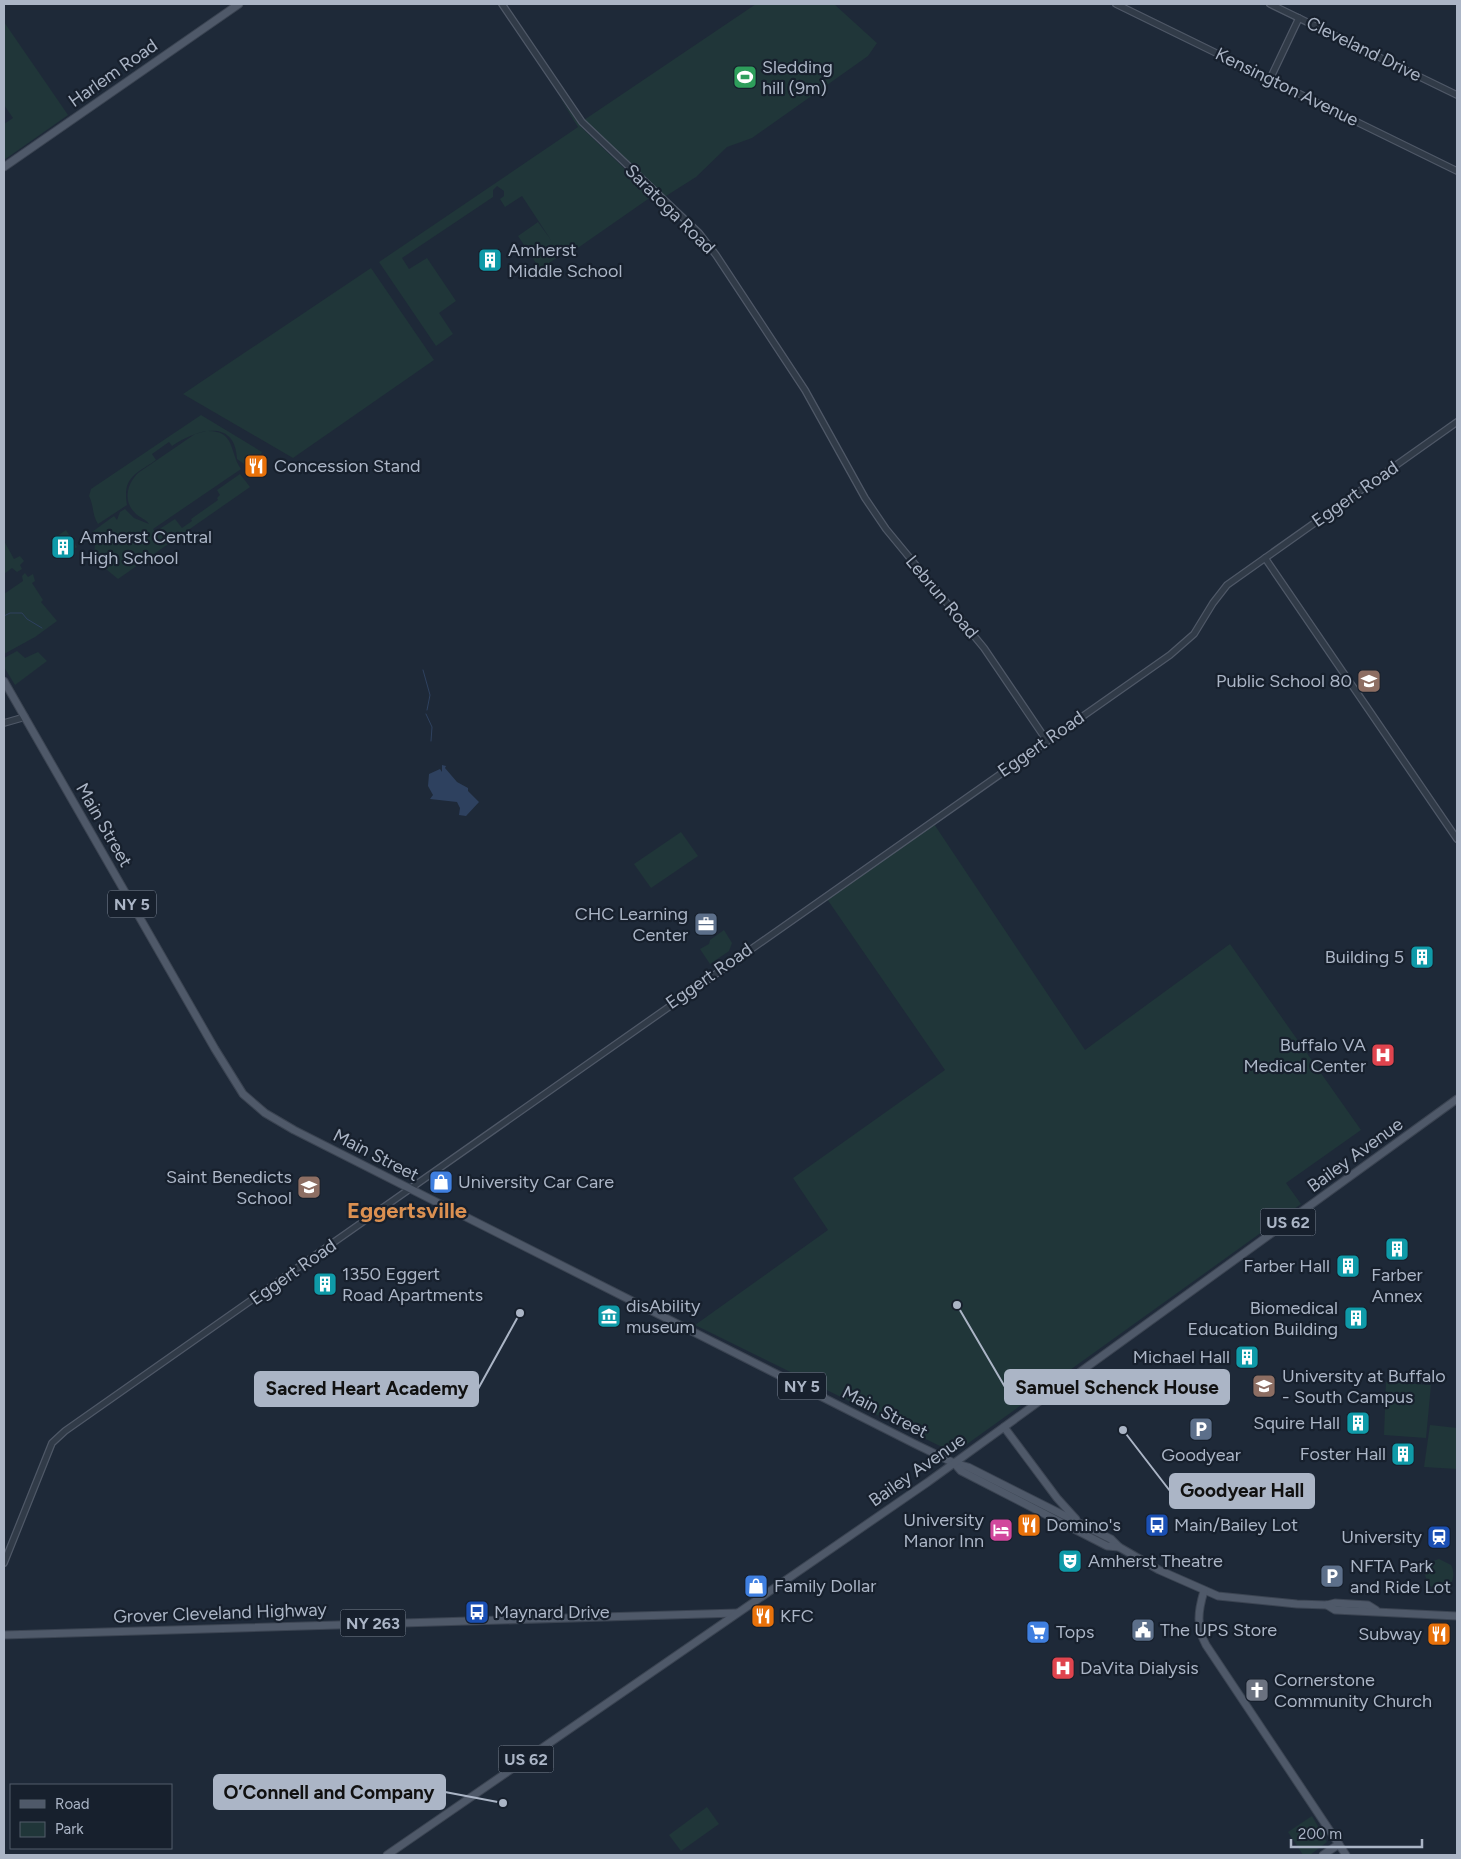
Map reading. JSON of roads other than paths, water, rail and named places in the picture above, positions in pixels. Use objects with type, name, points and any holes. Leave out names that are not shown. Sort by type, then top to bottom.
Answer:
[{"type":"main road","name":"Harlem Road","points":[[4,167],[239,4]]},
{"type":"main road","name":"Main Street","points":[[4,681],[243,1094],[265,1113],[294,1130],[410,1189],[954,1463],[968,1467],[1082,1524],[1111,1539],[1119,1547],[1204,1591],[1235,1600],[1327,1605],[1335,1603],[1368,1605],[1376,1610],[1457,1616]]},
{"type":"main road","name":"Bailey Avenue","points":[[387,1855],[954,1463],[1457,1099]]},
{"type":"main road","points":[[1004,1427],[1057,1498],[1082,1524]]},
{"type":"main road","name":"Main Street","points":[[954,1463],[961,1471],[1107,1546],[1119,1547]]},
{"type":"main road","points":[[1204,1591],[1198,1616],[1200,1630],[1206,1645],[1346,1855]]},
{"type":"main road","name":"Grover Cleveland Highway","points":[[4,1635],[738,1612]]},
{"type":"main road","points":[[706,1613],[716,1618],[716,1628]]},
{"type":"main road","points":[[1323,1855],[1339,1844]]},
{"type":"street","name":"Saratoga Road","points":[[502,4],[582,122],[707,242],[770,336],[840,451]]},
{"type":"street","name":"Kensington Avenue","points":[[1116,4],[1457,171]]},
{"type":"street","name":"Cleveland Drive","points":[[1270,4],[1457,95]]},
{"type":"street","points":[[1270,79],[1299,18]]},
{"type":"street","name":"Eggert Road","points":[[4,1563],[52,1443],[65,1431],[1185,644],[1201,624],[1220,593],[1265,558],[1457,422]]},
{"type":"street","name":"Lebrun Road","points":[[840,451],[865,498],[886,529],[984,648],[1046,741]]},
{"type":"street","points":[[1265,558],[1457,839]]},
{"type":"street","points":[[4,723],[25,718]]},
{"type":"water","points":[[442,765],[446,766],[445,768],[457,782],[468,788],[468,791],[479,802],[466,816],[459,815],[460,808],[457,802],[430,799],[433,795],[428,786],[429,774],[440,769],[442,772]]},
{"type":"waterway","points":[[4,616],[10,613],[22,613],[27,619],[42,628]]},
{"type":"waterway","points":[[423,670],[430,695],[427,710]]},
{"type":"waterway","points":[[426,714],[432,727],[431,741]]},
{"type":"place","name":"Sledding hill (9m)","points":[[745,77]]},
{"type":"place","name":"Amherst Middle School","points":[[490,260]]},
{"type":"place","name":"Concession Stand","points":[[256,466]]},
{"type":"place","name":"Amherst Central High School","points":[[63,547]]},
{"type":"place","name":"Public School 80","points":[[1369,681]]},
{"type":"place","name":"CHC Learning Center","points":[[706,924]]},
{"type":"place","name":"Building 5","points":[[1422,957]]},
{"type":"place","name":"Buffalo VA Medical Center","points":[[1383,1055]]},
{"type":"place","name":"University Car Care","points":[[441,1182]]},
{"type":"place","name":"Saint Benedicts School","points":[[309,1187]]},
{"type":"place","name":"Farber Annex","points":[[1397,1249]]},
{"type":"place","name":"Farber Hall","points":[[1348,1266]]},
{"type":"place","name":"1350 Eggert Road Apartments","points":[[325,1284]]},
{"type":"place","name":"Samuel Schenck House","points":[[957,1305]]},
{"type":"place","name":"Sacred Heart Academy","points":[[520,1313]]},
{"type":"place","name":"disAbility museum","points":[[609,1316]]},
{"type":"place","name":"Biomedical Education Building","points":[[1356,1318]]},
{"type":"place","name":"Michael Hall","points":[[1247,1357]]},
{"type":"place","name":"University at Buffalo - South Campus","points":[[1264,1386]]},
{"type":"place","name":"Squire Hall","points":[[1358,1423]]},
{"type":"place","name":"Goodyear","points":[[1201,1429]]},
{"type":"place","name":"Goodyear Hall","points":[[1123,1430]]},
{"type":"place","name":"Foster Hall","points":[[1403,1454]]},
{"type":"place","name":"Domino's","points":[[1029,1525]]},
{"type":"place","name":"Main/Bailey Lot","points":[[1157,1525]]},
{"type":"place","name":"University Manor Inn","points":[[1001,1530]]},
{"type":"place","name":"University","points":[[1439,1537]]},
{"type":"place","name":"Amherst Theatre","points":[[1070,1561]]},
{"type":"place","name":"NFTA Park and Ride Lot","points":[[1332,1576]]},
{"type":"place","name":"Family Dollar","points":[[756,1586]]},
{"type":"place","name":"Maynard Drive","points":[[477,1612]]},
{"type":"place","name":"KFC","points":[[763,1616]]},
{"type":"place","name":"The UPS Store","points":[[1143,1630]]},
{"type":"place","name":"Tops","points":[[1038,1632]]},
{"type":"place","name":"Subway","points":[[1439,1634]]},
{"type":"place","name":"DaVita Dialysis","points":[[1063,1668]]},
{"type":"place","name":"Cornerstone Community Church","points":[[1257,1690]]},
{"type":"place","name":"O’Connell and Company","points":[[503,1803]]},
{"type":"district","name":"Eggertsville","points":[[407,1210]]}]
